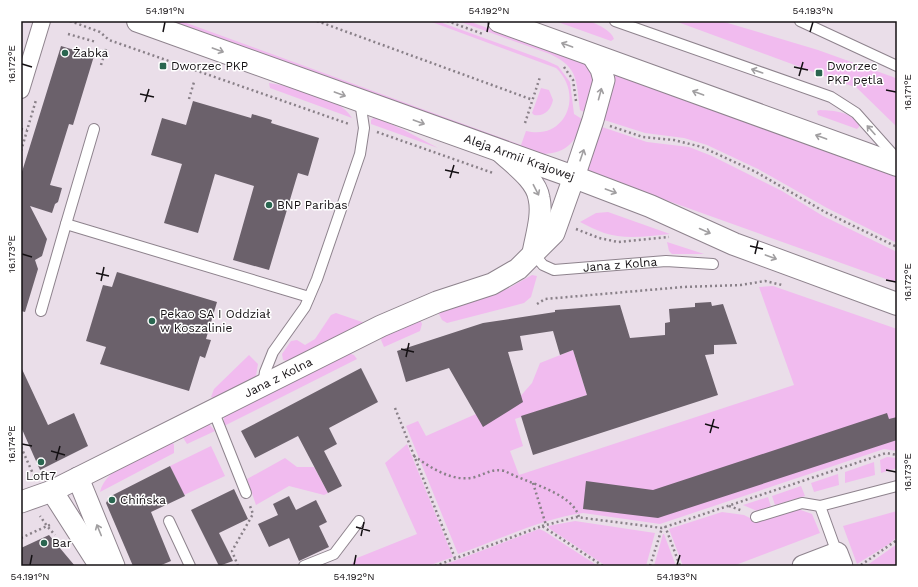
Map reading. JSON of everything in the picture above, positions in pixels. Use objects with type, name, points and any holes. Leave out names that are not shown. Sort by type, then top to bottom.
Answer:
[{"type":"street","name":"Aleja Armii Krajowej","points":[[138,21],[650,206],[734,244],[897,304]]},
{"type":"street","points":[[21,90],[45,25]]},
{"type":"street","points":[[497,25],[592,55],[897,165]]},
{"type":"street","name":"Jana z Kolna","points":[[24,501],[44,485],[78,478],[408,313],[502,279],[518,269],[554,233],[574,178],[597,128],[604,80],[601,69],[592,55]]},
{"type":"street","points":[[500,151],[531,182],[539,198],[539,215],[533,253]]},
{"type":"street","points":[[78,478],[114,566]]},
{"type":"street","points":[[44,485],[100,566]]},
{"type":"street","points":[[803,566],[840,560]]},
{"type":"lane","points":[[615,21],[831,97],[856,113],[897,159]]},
{"type":"lane","points":[[800,21],[897,66]]},
{"type":"lane","points":[[263,385],[265,372],[273,352],[305,307],[317,279],[362,146],[364,128],[360,101]]},
{"type":"lane","points":[[41,311],[94,129]]},
{"type":"lane","points":[[66,224],[309,297]]},
{"type":"lane","name":"Jana z Kolna","points":[[533,253],[543,265],[554,270],[666,261],[713,264]]},
{"type":"lane","points":[[213,410],[246,493]]},
{"type":"lane","points":[[756,517],[802,503],[820,506],[897,486]]},
{"type":"lane","points":[[820,506],[840,560]]},
{"type":"lane","points":[[169,521],[190,566]]},
{"type":"lane","points":[[304,566],[334,554],[360,521]]},
{"type":"path","points":[[70,21],[100,32],[109,40],[356,126]]},
{"type":"path","points":[[317,21],[532,100]]},
{"type":"path","points":[[447,21],[497,25]]},
{"type":"path","points":[[68,34],[96,42]]},
{"type":"path","points":[[101,65],[106,49]]},
{"type":"path","points":[[561,64],[573,80],[576,107]]},
{"type":"path","points":[[525,123],[540,77]]},
{"type":"path","points":[[189,99],[194,82]]},
{"type":"path","points":[[597,128],[643,137],[674,140],[702,147],[756,172],[825,212],[897,247]]},
{"type":"path","points":[[21,129],[27,130]]},
{"type":"path","points":[[371,131],[497,174]]},
{"type":"path","points":[[537,304],[545,299],[683,287],[741,285],[764,281],[780,285]]},
{"type":"path","points":[[395,408],[455,558]]},
{"type":"path","points":[[21,447],[44,485]]},
{"type":"path","points":[[435,566],[542,526],[579,517],[663,527],[886,454],[897,455]]},
{"type":"path","points":[[414,456],[438,472],[463,478],[477,476],[496,469],[505,471],[517,478],[556,494],[577,510],[579,517]]},
{"type":"path","points":[[532,483],[546,525]]},
{"type":"path","points":[[238,566],[232,551],[252,514],[246,493]]},
{"type":"path","points":[[21,538],[47,526],[24,501]]},
{"type":"path","points":[[542,526],[603,566]]},
{"type":"path","points":[[650,566],[663,527]]},
{"type":"path","points":[[663,527],[680,566]]},
{"type":"path","points":[[859,566],[897,540]]},
{"type":"shaded area","points":[[169,21],[181,21],[521,145],[526,131],[540,132],[552,129],[560,122],[566,113],[569,102],[569,90],[564,79],[556,68],[429,21],[437,21],[558,66],[570,82],[574,114],[585,121],[577,135],[564,149],[542,154]]},
{"type":"shaded area","points":[[458,21],[468,21],[586,63],[596,81],[588,114],[580,110],[575,77],[567,65],[560,59]]},
{"type":"shaded area","points":[[555,21],[588,21],[607,30],[614,39],[611,41]]},
{"type":"shaded area","points":[[675,21],[721,21],[818,50],[893,77],[897,79],[897,127],[857,88]]},
{"type":"shaded area","points":[[617,75],[897,176],[897,243],[827,208],[758,169],[707,145],[684,138],[645,133],[601,119],[613,78]]},
{"type":"shaded area","points":[[269,83],[315,93],[337,103],[352,118],[270,88]]},
{"type":"shaded area","points":[[541,88],[549,90],[553,100],[547,112],[541,115],[534,115],[532,113]]},
{"type":"shaded area","points":[[817,111],[836,111],[851,116],[859,124],[859,127],[857,129],[818,115]]},
{"type":"shaded area","points":[[375,117],[438,148],[371,124],[371,120]]},
{"type":"shaded area","points":[[599,126],[647,142],[689,147],[712,156],[782,191],[823,216],[897,252],[897,283],[590,173],[587,168]]},
{"type":"shaded area","points":[[608,212],[670,234],[637,237],[612,235],[580,222],[596,213]]},
{"type":"shaded area","points":[[667,242],[704,254],[672,254],[669,251]]},
{"type":"shaded area","points":[[532,275],[537,276],[531,297],[524,303],[447,323],[442,320],[438,312],[507,289]]},
{"type":"shaded area","points":[[773,286],[897,329],[897,451],[884,449],[660,524],[583,513],[535,525],[458,554],[406,426],[418,421],[426,436],[476,414],[517,400],[532,383],[540,363],[573,350],[587,395],[515,419],[523,446],[510,451],[519,475],[794,385],[759,287]]},
{"type":"shaded area","points":[[336,313],[365,323],[288,361],[283,360],[282,354],[291,341],[297,340],[305,345],[315,339],[331,315]]},
{"type":"shaded area","points":[[420,319],[422,324],[420,331],[384,347],[381,340],[383,336]]},
{"type":"shaded area","points":[[348,353],[354,355],[357,359],[224,426],[224,415]]},
{"type":"shaded area","points":[[249,355],[258,364],[256,376],[214,398],[211,397],[214,389]]},
{"type":"shaded area","points":[[208,423],[215,431],[187,444],[182,436]]},
{"type":"shaded area","points":[[172,441],[174,445],[174,453],[100,492],[104,483],[120,467],[141,455]]},
{"type":"shaded area","points":[[407,444],[453,557],[428,566],[350,566],[357,558],[417,534],[385,463]]},
{"type":"shaded area","points":[[211,446],[225,476],[184,495],[170,466]]},
{"type":"shaded area","points":[[887,457],[897,458],[897,468],[881,473],[880,460]]},
{"type":"shaded area","points":[[285,458],[297,467],[314,467],[328,493],[324,495],[289,486],[256,505],[247,479]]},
{"type":"shaded area","points":[[874,462],[875,475],[845,483],[845,472]]},
{"type":"shaded area","points":[[838,474],[839,485],[814,492],[811,483]]},
{"type":"shaded area","points":[[801,486],[805,496],[775,505],[772,496]]},
{"type":"shaded area","points":[[768,497],[771,507],[757,511],[743,505]]},
{"type":"shaded area","points":[[798,509],[812,514],[820,533],[733,566],[683,566],[669,529],[722,512],[744,515],[758,522]]},
{"type":"shaded area","points":[[897,511],[897,537],[889,544],[857,564],[843,526]]},
{"type":"shaded area","points":[[575,521],[655,533],[646,566],[606,566],[550,529],[548,526]]},
{"type":"shaded area","points":[[539,529],[598,566],[441,566]]},
{"type":"shaded area","points":[[664,534],[676,566],[654,566]]},
{"type":"shaded area","points":[[897,544],[897,566],[866,566]]},
{"type":"building","points":[[61,46],[94,56],[73,125],[69,124],[50,185],[62,188],[58,202],[55,204],[52,213],[30,206],[47,239],[42,256],[35,260],[38,269],[25,312],[21,311],[21,175]]},
{"type":"building","name":"BNP Paribas","points":[[193,101],[251,118],[252,114],[272,120],[271,123],[319,138],[308,176],[298,173],[269,270],[233,260],[254,186],[215,174],[198,233],[164,223],[182,164],[151,155],[162,118],[186,125]]},
{"type":"building","name":"Pekao SA I Oddział w Koszalinie","points":[[117,272],[217,302],[206,339],[211,340],[205,358],[200,356],[189,391],[100,364],[106,347],[86,341],[103,285],[112,287]]},
{"type":"building","points":[[711,302],[712,306],[723,304],[737,344],[714,345],[714,354],[705,355],[718,395],[533,455],[521,416],[587,395],[573,350],[560,355],[553,331],[520,336],[523,350],[508,352],[523,402],[483,427],[449,368],[406,382],[397,351],[483,323],[555,312],[555,310],[620,305],[630,338],[665,335],[665,323],[670,322],[669,309],[695,307],[695,303]]},
{"type":"building","points":[[21,367],[48,425],[74,413],[88,446],[40,470],[21,427]]},
{"type":"building","points":[[361,368],[378,402],[329,428],[337,444],[324,451],[342,486],[328,493],[298,436],[255,458],[241,431]]},
{"type":"building","points":[[887,413],[889,419],[897,417],[897,440],[658,518],[583,509],[586,481],[653,490]]},
{"type":"building","points":[[170,466],[185,496],[151,512],[171,561],[159,566],[133,566],[106,503],[109,497]]},
{"type":"building","points":[[234,489],[248,519],[219,533],[233,561],[219,566],[191,510]]},
{"type":"building","points":[[289,496],[296,510],[316,500],[327,522],[319,526],[329,547],[299,561],[289,538],[269,547],[258,524],[278,515],[273,504]]},
{"type":"building","points":[[49,535],[75,566],[21,566],[21,548]]},
{"type":"place","name":"Żabka","points":[[65,53]]},
{"type":"place","name":"Dworzec PKP","points":[[163,66]]},
{"type":"place","name":"Dworzec PKP pętla","points":[[819,73]]},
{"type":"place","name":"BNP Paribas","points":[[269,205]]},
{"type":"place","name":"Pekao SA I Oddział w Koszalinie","points":[[152,321]]},
{"type":"place","name":"Loft7","points":[[41,462]]},
{"type":"place","name":"Chińska","points":[[112,500]]},
{"type":"place","name":"Bar","points":[[44,543]]}]
